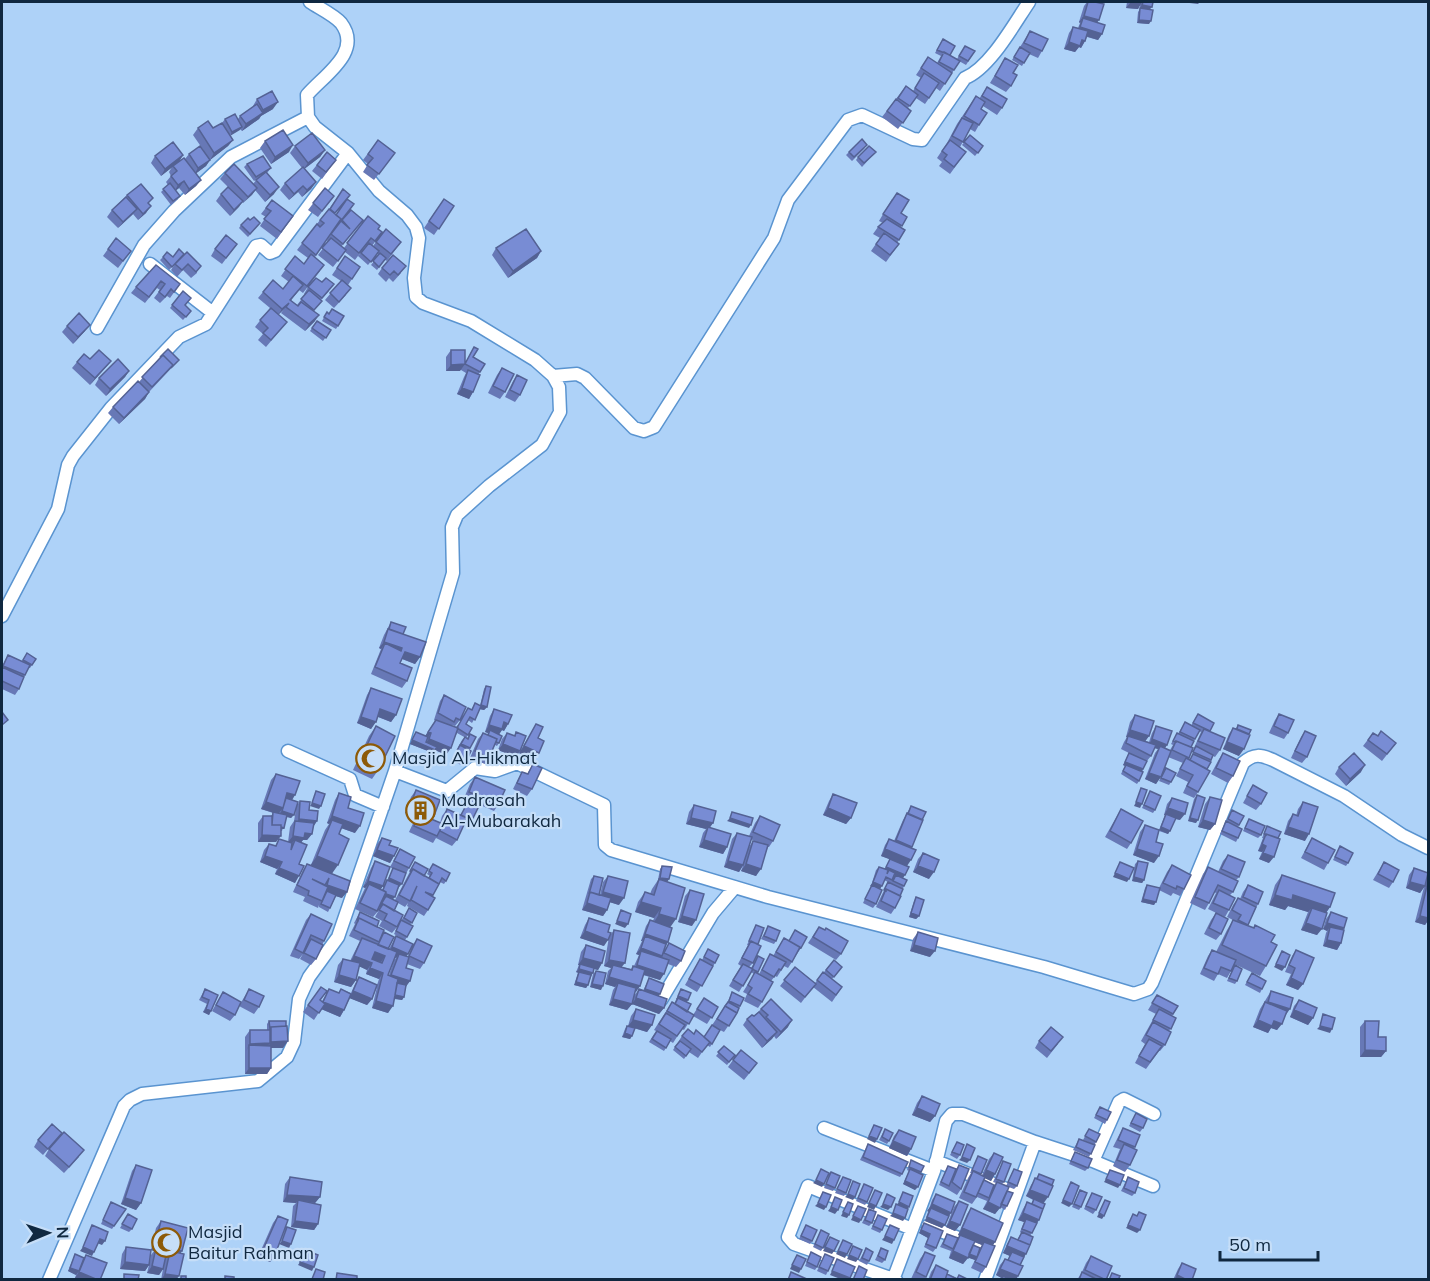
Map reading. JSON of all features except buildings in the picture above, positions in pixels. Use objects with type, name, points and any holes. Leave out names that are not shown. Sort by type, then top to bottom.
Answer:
[{"type":"street","points":[[49,1280],[124,1106],[130,1100],[142,1094],[258,1082],[287,1057],[294,1042],[299,999],[309,978],[338,938],[395,771],[453,573],[452,527],[457,516],[489,486],[542,445],[560,412],[560,387],[553,376],[535,360],[471,321],[423,303],[416,297],[414,278],[419,238],[416,227],[407,215],[379,191],[348,153],[315,127],[308,117],[307,95],[344,57],[349,46],[347,35],[340,22],[310,2]]},
{"type":"street","points":[[553,376],[577,375],[585,378],[634,428],[644,431],[654,427],[774,238],[788,200],[848,120],[862,115],[913,139],[922,140],[965,78],[975,74],[1005,38],[1029,2]]},
{"type":"street","points":[[97,328],[144,245],[174,211],[231,157],[308,117]]},
{"type":"street","points":[[2,616],[58,509],[68,465],[73,456],[111,408],[179,337],[204,326],[256,246],[261,245],[270,253],[275,251],[348,153]]},
{"type":"street","points":[[150,264],[213,313]]},
{"type":"street","points":[[288,751],[350,779],[355,795],[383,807]]},
{"type":"street","points":[[395,771],[447,791],[475,768],[495,771],[517,763],[604,805],[607,847],[735,887],[1044,967],[1134,994],[1148,989],[1152,983],[1243,763],[1254,755],[1273,760],[1344,796],[1402,835],[1428,848]]},
{"type":"street","points":[[661,1000],[709,920],[735,887]]},
{"type":"street","points":[[1093,1161],[1119,1102],[1124,1099],[1130,1100],[1154,1114]]},
{"type":"street","points":[[994,1252],[914,1225],[815,1188],[806,1188],[789,1240],[894,1279],[914,1225],[935,1166],[946,1121],[952,1114],[963,1114],[1035,1142],[1093,1161],[1153,1186]]},
{"type":"street","points":[[824,1128],[1016,1193]]},
{"type":"street","points":[[985,1280],[1035,1142]]},
{"type":"place","name":"Masjid Al-Hikmat","points":[[371,758]]},
{"type":"place","name":"Madrasah Al-Mubarakah","points":[[420,810]]},
{"type":"place","name":"Masjid Baitur Rahman","points":[[167,1242]]}]
